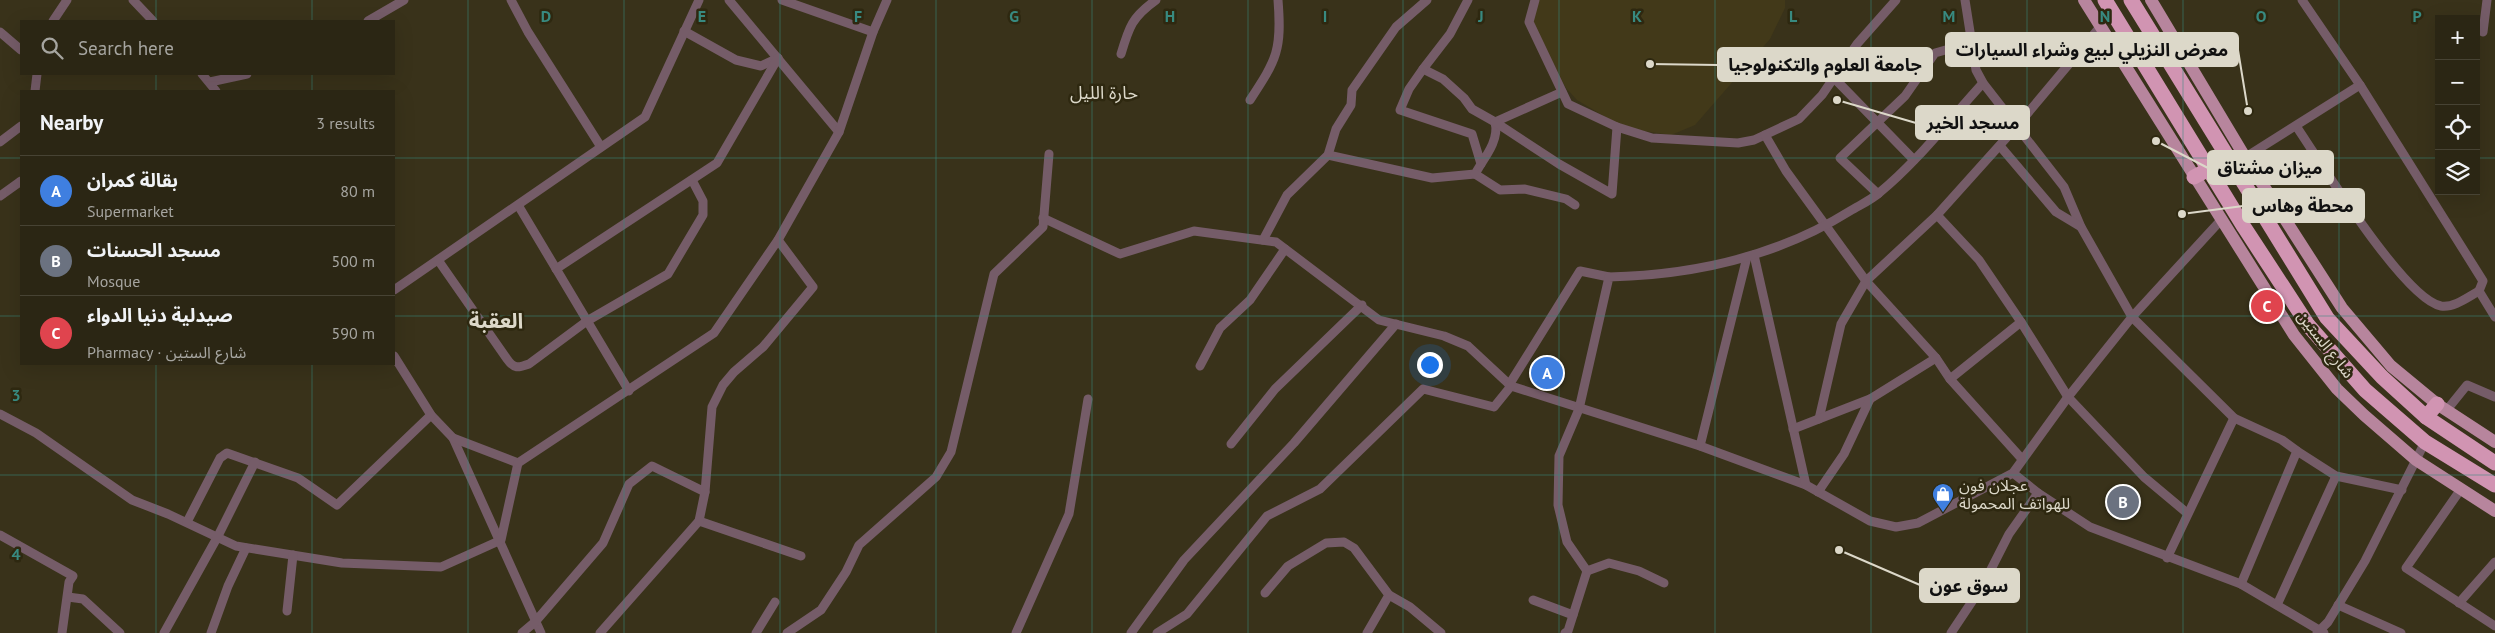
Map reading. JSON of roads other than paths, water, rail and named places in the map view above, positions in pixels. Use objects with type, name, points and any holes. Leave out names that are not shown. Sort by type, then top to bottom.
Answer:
[{"type":"highway","name":"شارع الستين","points":[[2106,0],[2244,227],[2308,325],[2365,390],[2425,442],[2495,485]]},
{"type":"highway","name":"شارع الستين","points":[[2131,0],[2239,161],[2327,318],[2382,377],[2426,416],[2495,463]]},
{"type":"highway","points":[[2194,177],[2209,169]]},
{"type":"highway","points":[[2426,416],[2441,407]]},
{"type":"main road","name":"شارع الستين","points":[[2084,0],[2294,335],[2337,389],[2416,460],[2495,511]]},
{"type":"main road","name":"شارع الستين","points":[[2151,0],[2239,161],[2342,308],[2391,366],[2441,407],[2495,442]]},
{"type":"street","points":[[54,20],[67,0]]},
{"type":"street","points":[[132,0],[152,20]]},
{"type":"street","points":[[370,20],[404,0]]},
{"type":"street","points":[[512,0],[528,32],[602,147]]},
{"type":"street","points":[[395,289],[645,117],[699,0]]},
{"type":"street","points":[[729,0],[840,132]]},
{"type":"street","points":[[501,540],[518,463],[714,333],[778,240],[840,132],[873,32],[887,0]]},
{"type":"street","points":[[1121,54],[1130,26],[1145,8],[1156,0]]},
{"type":"street","points":[[1250,100],[1276,56],[1280,40],[1278,0]]},
{"type":"street","points":[[1264,240],[1286,195],[1328,155],[1336,130],[1350,105],[1352,90],[1396,27],[1427,0]]},
{"type":"street","points":[[1468,0],[1450,34],[1409,89],[1400,110],[1472,134],[1481,164]]},
{"type":"street","points":[[1532,1],[1529,22],[1568,104],[1617,127],[1652,138],[1738,143],[1754,140],[1800,119],[1822,95],[1857,44],[1896,0]]},
{"type":"street","points":[[2296,126],[2382,254],[2416,290],[2440,306],[2451,306],[2479,291],[2483,281],[2360,85],[2302,0]]},
{"type":"street","points":[[2482,32],[2487,0]]},
{"type":"street","points":[[787,1],[873,32]]},
{"type":"street","points":[[1968,1],[1970,43],[1976,70],[1983,83],[2064,187],[2081,228],[2132,317],[2234,418],[2282,440],[2336,476],[2402,490]]},
{"type":"street","points":[[1819,419],[1841,324],[1866,281],[1937,215],[2000,146],[2100,26]]},
{"type":"street","points":[[684,31],[736,60],[761,66],[778,58]]},
{"type":"street","points":[[0,32],[20,49]]},
{"type":"street","points":[[1878,194],[1840,158],[1904,96],[1935,53],[1970,43]]},
{"type":"street","points":[[556,269],[717,164],[778,58]]},
{"type":"street","points":[[1423,69],[1443,79],[1464,98],[1472,109],[1559,164],[1612,194],[1617,127]]},
{"type":"street","points":[[35,90],[37,75]]},
{"type":"street","points":[[203,75],[215,90]]},
{"type":"street","points":[[210,82],[242,75]]},
{"type":"street","points":[[1834,78],[1914,160]]},
{"type":"street","points":[[1157,633],[1187,614],[1267,516],[1320,490],[1423,390],[1494,407],[1510,385],[1580,271],[1609,278],[1652,276],[1751,256],[1825,227],[1878,194],[1914,160],[1983,83]]},
{"type":"street","points":[[2239,161],[2360,85]]},
{"type":"street","points":[[1495,122],[1562,92]]},
{"type":"street","points":[[1475,174],[1492,148],[1497,129],[1495,122]]},
{"type":"street","points":[[0,142],[20,127]]},
{"type":"street","points":[[1765,135],[1786,171],[1866,281],[1936,358],[1950,379],[2022,459]]},
{"type":"street","points":[[2000,146],[2056,212],[2081,228]]},
{"type":"street","points":[[787,633],[821,610],[846,572],[859,545],[936,477],[951,452],[994,274],[1043,227],[1048,154]]},
{"type":"street","points":[[1328,155],[1432,178],[1475,174],[1500,190],[1525,190],[1566,199],[1575,205]]},
{"type":"street","points":[[438,260],[511,365],[518,368],[529,364],[587,321],[668,274],[703,215],[704,201],[692,180]]},
{"type":"street","points":[[0,196],[20,182]]},
{"type":"street","points":[[518,205],[629,391]]},
{"type":"street","points":[[1937,215],[1979,260],[2068,397],[2144,477],[2187,513]]},
{"type":"street","points":[[1043,218],[1120,254],[1194,231],[1276,242],[1362,305],[1379,320],[1444,336],[1468,346],[1510,385],[1579,409],[1700,446],[1806,486],[1870,521],[1896,527],[1918,523],[2013,473],[2068,397],[2132,317],[2221,220]]},
{"type":"street","points":[[600,633],[699,521],[705,492],[712,406],[723,385],[734,372],[763,347],[813,287],[778,240]]},
{"type":"street","points":[[1200,366],[1220,328],[1250,300],[1285,249]]},
{"type":"street","points":[[1751,256],[1806,486]]},
{"type":"street","points":[[1700,446],[1751,256]]},
{"type":"street","points":[[1587,571],[1567,542],[1558,505],[1559,456],[1579,409],[1609,278]]},
{"type":"street","points":[[2479,291],[2495,316]]},
{"type":"street","points":[[1231,444],[1275,389],[1362,305]]},
{"type":"street","points":[[1950,379],[2021,322]]},
{"type":"street","points":[[1131,633],[1184,560],[1294,443],[1396,324]]},
{"type":"street","points":[[395,358],[431,416],[452,438],[501,540],[541,633]]},
{"type":"street","points":[[1792,429],[1870,399],[1936,358]]},
{"type":"street","points":[[2441,407],[2467,384],[2495,397]]},
{"type":"street","points":[[1016,633],[1069,514],[1088,399]]},
{"type":"street","points":[[1818,492],[1844,454],[1870,399]]},
{"type":"street","points":[[0,414],[36,433],[132,500],[246,548],[342,563],[441,568],[501,540]]},
{"type":"street","points":[[187,522],[220,458],[227,453],[298,478],[337,505],[431,416]]},
{"type":"street","points":[[2167,558],[2234,418]]},
{"type":"street","points":[[452,438],[518,463]]},
{"type":"street","points":[[2013,473],[2038,493],[2090,527],[2167,558],[2241,584],[2320,632],[2365,561],[2425,442]]},
{"type":"street","points":[[2241,584],[2298,451]]},
{"type":"street","points":[[164,633],[218,536],[255,462]]},
{"type":"street","points":[[522,633],[536,622],[603,543],[629,484],[652,466],[705,492]]},
{"type":"street","points":[[2277,605],[2336,476]]},
{"type":"street","points":[[2461,489],[2406,568],[2495,626]]},
{"type":"street","points":[[1950,633],[1983,586],[2009,534],[2038,493]]},
{"type":"street","points":[[699,521],[800,556]]},
{"type":"street","points":[[0,535],[69,572],[73,576],[69,582],[62,633]]},
{"type":"street","points":[[1265,593],[1288,566],[1326,543],[1344,542],[1354,548],[1389,595],[1410,607],[1441,633]]},
{"type":"street","points":[[210,633],[228,586],[246,548]]},
{"type":"street","points":[[287,611],[293,555]]},
{"type":"street","points":[[2459,603],[2495,562]]},
{"type":"street","points":[[1587,571],[1609,563],[1639,571],[1664,583]]},
{"type":"street","points":[[1568,632],[1587,571]]},
{"type":"street","points":[[1367,633],[1389,595]]},
{"type":"street","points":[[68,597],[84,599],[120,633]]},
{"type":"street","points":[[1533,600],[1573,615]]},
{"type":"street","points":[[756,633],[775,602]]},
{"type":"street","points":[[2338,605],[2401,633]]},
{"type":"place","name":"جامعة العلوم والتكنولوجيا","points":[[1650,64]]},
{"type":"place","name":"مسجد الخير","points":[[1837,100]]},
{"type":"place","name":"معرض النزيلي لبيع وشراء السيارات","points":[[2248,111]]},
{"type":"place","name":"ميزان مشتاق","points":[[2156,141]]},
{"type":"place","name":"محطة وهاس","points":[[2182,214]]},
{"type":"place","name":"صيدلية دنيا الدواء","points":[[2267,306]]},
{"type":"place","name":"بقالة كمران","points":[[1547,373]]},
{"type":"place","name":"مسجد الحسنات","points":[[2123,502]]},
{"type":"place","name":"عجلان فون للهواتف المحمولة","points":[[1943,513]]},
{"type":"place","name":"سوق عون","points":[[1839,550]]},
{"type":"district","name":"حارة الليل","points":[[1104,93]]},
{"type":"district","name":"العقبة","points":[[496,321]]}]
